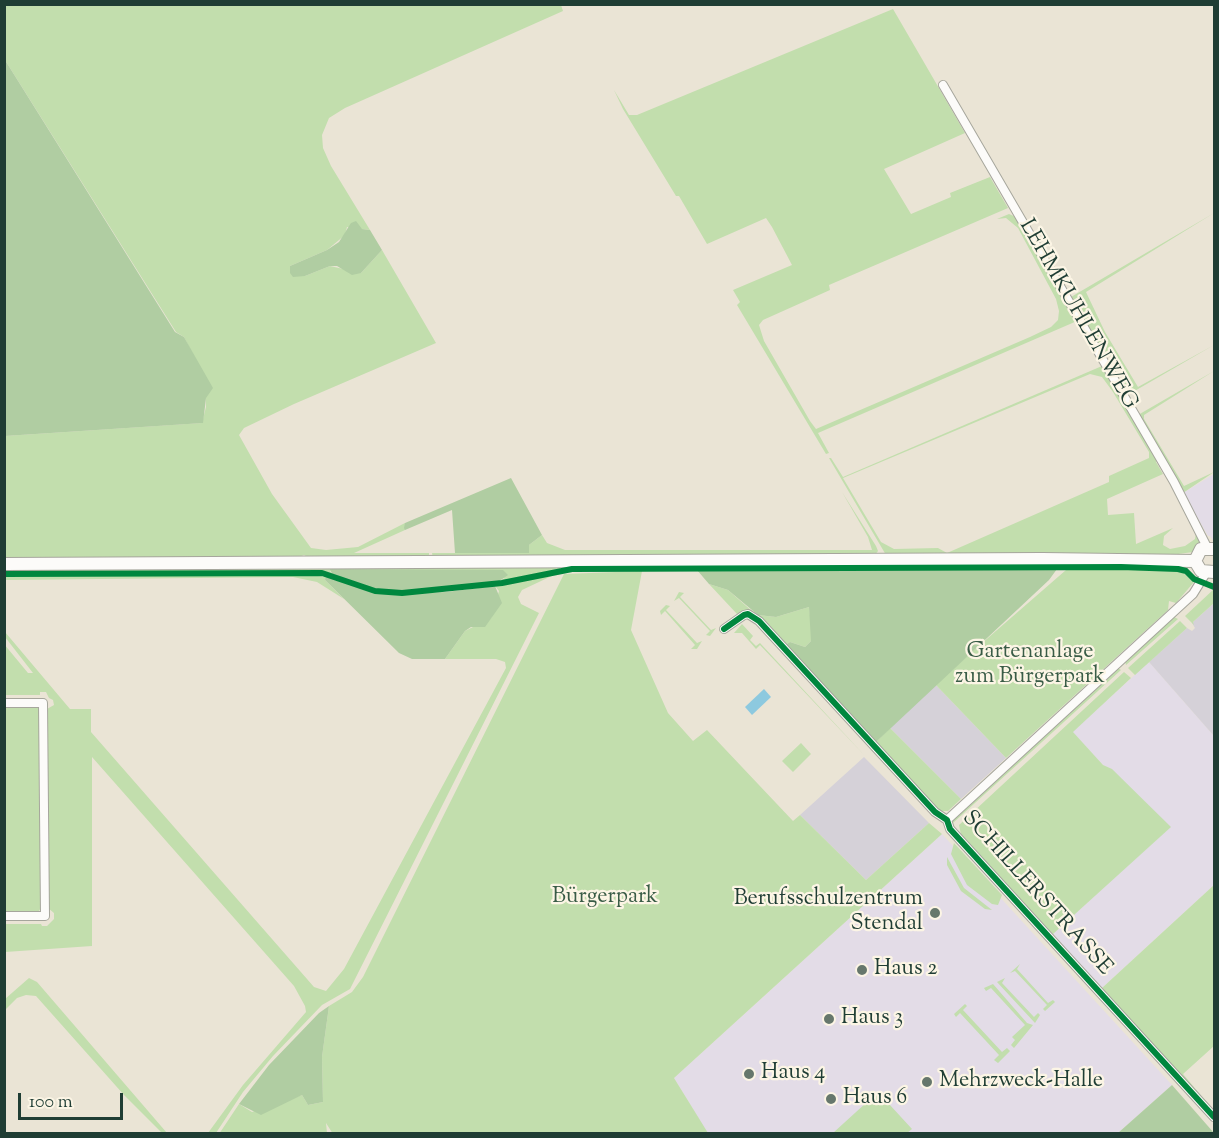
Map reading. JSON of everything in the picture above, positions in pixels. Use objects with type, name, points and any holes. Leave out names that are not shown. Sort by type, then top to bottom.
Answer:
[{"type":"main road","points":[[1210,572],[1198,569],[1195,561],[1198,551],[1211,548]]},
{"type":"main road","points":[[4,564],[1030,559],[1195,561]]},
{"type":"street","name":"LEHMKUHLENWEG","points":[[943,85],[1211,548]]},
{"type":"street","points":[[947,820],[1193,594],[1210,572]]},
{"type":"street","name":"SCHILLERSTRASSE","points":[[724,629],[748,614],[759,621],[935,812],[947,820],[950,829],[1215,1117]]},
{"type":"street","points":[[4,703],[43,703],[45,916],[4,916]]},
{"type":"shaded area","points":[[1214,474],[1214,542],[1208,536],[1183,493]]},
{"type":"shaded area","points":[[1214,603],[1214,736],[1149,662],[1187,628],[1192,631],[1195,628],[1192,623]]},
{"type":"shaded area","points":[[1149,662],[1214,736],[1214,885],[1102,988],[1053,934],[1170,827],[1112,770],[1103,765],[1072,732]]},
{"type":"shaded area","points":[[935,684],[1006,758],[961,799],[890,728]]},
{"type":"shaded area","points":[[864,757],[929,823],[866,880],[800,815]]},
{"type":"shaded area","name":"Berufsschulzentrum Stendal","points":[[942,834],[1172,1085],[1118,1133],[708,1134],[674,1078]]},
{"type":"green space","points":[[5,5],[561,5],[563,11],[345,108],[329,118],[322,135],[323,148],[331,166],[370,230],[347,227],[345,235],[327,250],[290,266],[305,276],[330,266],[361,273],[382,250],[436,343],[294,404],[244,428],[239,435],[272,494],[311,548],[326,550],[358,547],[405,523],[405,530],[354,553],[429,553],[429,558],[312,559],[304,555],[294,559],[5,560],[5,436],[202,423],[206,407],[206,380],[184,337],[176,332],[5,60]]},
{"type":"green space","points":[[893,9],[965,133],[884,169],[911,214],[951,197],[950,193],[990,177],[1008,208],[829,285],[830,290],[763,320],[759,325],[764,341],[810,421],[816,429],[1030,337],[1051,327],[1058,320],[1059,311],[1056,299],[1018,228],[1006,218],[997,219],[1009,214],[1016,217],[1077,321],[818,433],[829,453],[826,454],[737,305],[740,302],[733,290],[792,265],[772,227],[766,218],[707,244],[623,109],[614,90],[629,115],[637,115]]},
{"type":"green space","points":[[5,60],[175,332],[184,337],[213,388],[206,398],[203,423],[5,436]]},
{"type":"green space","points":[[1014,202],[1071,297],[1214,213],[1086,292],[1105,332],[1138,387],[1214,345],[1126,396],[1123,389],[1124,379],[1117,362],[1095,342]]},
{"type":"green space","points":[[356,221],[362,229],[370,230],[382,250],[361,273],[352,275],[337,266],[330,266],[305,276],[293,277],[290,273],[290,266],[327,250],[339,242],[351,223]]},
{"type":"green space","points":[[1102,366],[1158,460],[1156,462],[1163,474],[1107,499],[1108,515],[1134,513],[1136,544],[1173,528],[1164,536],[1163,545],[1170,549],[1185,546],[1195,539],[1196,533],[1202,541],[1193,552],[1164,556],[886,555],[829,458],[843,477]],"holes":[[[1090,374],[1102,377],[1149,452],[1149,458],[1109,476],[1109,482],[947,553],[938,548],[894,549],[881,542],[843,478]]]},
{"type":"green space","points":[[1214,371],[1144,415],[1144,419],[1184,486],[1214,472],[1183,493],[1138,415]]},
{"type":"green space","points":[[511,478],[542,535],[529,545],[529,553],[455,553],[452,510],[405,530],[404,528],[405,523]]},
{"type":"green space","points":[[842,492],[876,546],[878,551],[875,555],[433,558],[432,553],[529,553],[529,545],[542,535],[547,543],[565,550],[872,550],[868,537]]},
{"type":"green space","points":[[559,564],[560,569],[498,582],[505,578],[330,571],[332,574],[294,571],[5,573],[4,568]]},
{"type":"green space","points":[[1061,564],[1060,566],[690,566]]},
{"type":"green space","name":"Gartenanlage zum Bürgerpark","points":[[1064,568],[1181,571],[1194,582],[1176,603],[1169,601],[1168,610],[1006,758],[935,684],[1066,570]]},
{"type":"green space","points":[[330,569],[503,570],[508,575],[498,582],[393,592],[367,587],[332,574]]},
{"type":"green space","points":[[1057,569],[1049,580],[876,742],[785,645],[790,642],[805,647],[811,641],[809,607],[776,617],[758,615],[728,590],[709,584],[697,570]]},
{"type":"green space","name":"Bürgerpark","points":[[642,571],[631,630],[668,713],[693,741],[707,730],[793,821],[800,815],[866,880],[929,823],[942,834],[674,1078],[708,1133],[333,1134],[326,1123],[327,1133],[219,1134],[239,1104],[252,1112],[302,1095],[308,1105],[323,1102],[322,1057],[329,1006],[352,992],[363,977],[564,574]]},
{"type":"green space","points":[[558,573],[522,590],[518,597],[521,604],[539,613],[350,989],[322,1005],[273,1056],[243,1092],[216,1133],[208,1133],[243,1085],[306,1012],[305,1006],[294,986],[92,757],[92,946],[5,952],[5,924],[47,926],[54,919],[54,913],[48,908],[47,709],[54,705],[46,692],[40,692],[40,695],[5,695],[4,644],[28,673],[33,673],[5,637],[5,632],[70,709],[91,709],[91,732],[314,987],[326,991],[344,969],[506,668],[505,662],[496,659],[445,659],[465,631],[491,618],[499,591],[495,586]]},
{"type":"green space","points":[[293,574],[330,577],[325,580],[344,599],[317,582],[293,577],[5,580],[4,575]]},
{"type":"green space","points":[[326,577],[382,594],[446,592],[495,586],[502,603],[485,627],[471,627],[465,631],[445,659],[412,659],[399,653],[325,580]]},
{"type":"green space","points":[[709,584],[728,590],[753,612],[737,614]]},
{"type":"green space","points":[[1214,589],[1214,603],[1193,622],[1194,625],[1185,616]]},
{"type":"green space","points":[[679,592],[684,593],[680,597],[711,630],[716,628],[710,636],[706,635],[710,631],[679,598],[674,601]]},
{"type":"green space","points":[[666,605],[670,606],[666,610],[697,643],[702,641],[697,649],[691,649],[695,645],[665,611],[661,615],[660,611]]},
{"type":"green space","points":[[809,607],[812,632],[811,641],[805,647],[790,642],[785,645],[758,615],[776,617]]},
{"type":"green space","points":[[1174,617],[1178,619],[1126,665],[1125,661]]},
{"type":"green space","points":[[1180,621],[1187,628],[1135,675],[1128,668]]},
{"type":"green space","points":[[742,624],[753,636],[750,640],[756,646],[760,643],[865,756],[760,645],[756,649],[742,633],[734,633]]},
{"type":"green space","points":[[1118,668],[1121,670],[953,823],[953,820]]},
{"type":"green space","points":[[1124,672],[1131,678],[1073,732],[1103,765],[1112,769],[1171,827],[1053,934],[961,835],[959,825]]},
{"type":"green space","points":[[4,706],[37,706],[40,710],[41,908],[38,912],[5,913]]},
{"type":"green space","points":[[890,728],[961,799],[948,811],[939,811],[876,742]]},
{"type":"green space","points":[[801,743],[811,754],[793,772],[782,761]]},
{"type":"green space","points":[[954,843],[1002,895],[998,905],[992,904],[967,885],[951,854]]},
{"type":"green space","points":[[947,857],[964,888],[992,910],[985,909],[961,891],[947,865]]},
{"type":"green space","points":[[1214,885],[1214,1046],[1183,1074],[1214,1111],[1102,988]]},
{"type":"green space","points":[[1020,964],[1017,969],[1048,1003],[1053,1000],[1055,1002],[1045,1011],[1043,1009],[1047,1005],[1015,971],[1010,973]]},
{"type":"green space","points":[[29,978],[37,982],[167,1133],[162,1133],[124,1095],[36,996],[26,995],[17,998],[5,1010],[5,999]]},
{"type":"green space","points":[[1005,978],[1002,983],[1034,1017],[1038,1013],[1040,1015],[1035,1023],[997,982]]},
{"type":"green space","points":[[993,984],[1027,1023],[1033,1025],[1014,1048],[1011,1045],[1015,1040],[1012,1037],[1025,1025],[991,988],[986,991],[984,988]]},
{"type":"green space","points":[[965,1004],[967,1006],[963,1010],[1002,1052],[1007,1048],[1010,1051],[998,1063],[994,1060],[999,1055],[960,1013],[956,1017],[954,1014]]},
{"type":"green space","points":[[329,1006],[322,1057],[323,1102],[308,1105],[302,1095],[261,1115],[239,1104],[269,1065],[319,1013]]},
{"type":"green space","points":[[1172,1085],[1214,1133],[1118,1133]]},
{"type":"green space","points":[[878,1092],[912,1129],[907,1133],[833,1133]]},
{"type":"water","points":[[764,689],[771,697],[752,715],[745,707]]},
{"type":"cycle path","points":[[4,574],[322,573],[375,591],[402,593],[502,583],[572,569],[1121,567],[1178,569],[1214,587]]},
{"type":"cycle path","points":[[724,629],[748,614],[759,621],[935,812],[947,820],[950,829],[1214,1117]]},
{"type":"place","name":"Berufsschulzentrum Stendal","points":[[935,913]]},
{"type":"place","name":"Haus 2","points":[[862,970]]},
{"type":"place","name":"Haus 3","points":[[829,1019]]},
{"type":"place","name":"Haus 4","points":[[749,1074]]},
{"type":"place","name":"Mehrzweck-Halle","points":[[927,1082]]},
{"type":"place","name":"Haus 6","points":[[831,1099]]}]
